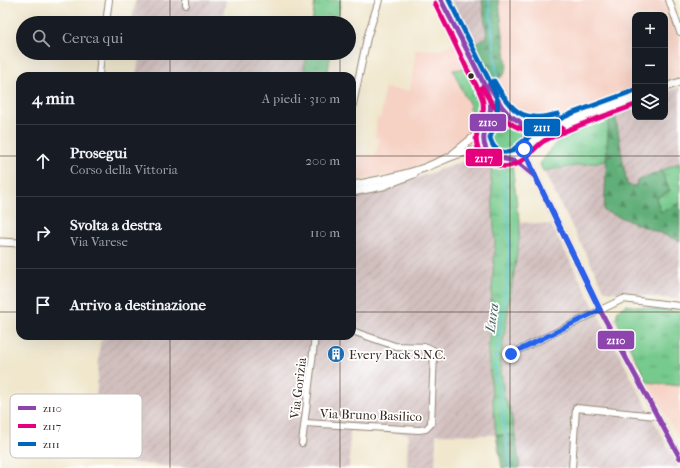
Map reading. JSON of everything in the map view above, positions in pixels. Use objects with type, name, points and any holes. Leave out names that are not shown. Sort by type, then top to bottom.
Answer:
[{"type":"main road","points":[[668,86],[680,82]]},
{"type":"main road","points":[[448,158],[484,129],[489,122],[499,116],[510,116],[520,121],[533,124],[548,124],[591,113],[632,99]]},
{"type":"main road","points":[[356,184],[385,179],[424,168],[448,158],[473,151],[481,152],[500,159],[509,159],[517,156],[540,135],[591,113]]},
{"type":"main road","points":[[520,121],[527,134],[525,148]]},
{"type":"main road","points":[[484,129],[483,142],[486,150],[492,156]]},
{"type":"main road","points":[[356,191],[395,182],[424,168]]},
{"type":"main road","points":[[0,242],[16,243]]},
{"type":"street","points":[[107,16],[109,0]]},
{"type":"street","points":[[356,90],[367,38],[378,0]]},
{"type":"street","points":[[442,0],[489,96],[491,106],[489,122]]},
{"type":"street","points":[[445,0],[494,95],[510,116]]},
{"type":"street","points":[[669,0],[680,32]]},
{"type":"street","points":[[99,72],[101,60]]},
{"type":"street","points":[[525,148],[535,176],[600,310],[680,458]]},
{"type":"street","points":[[509,159],[535,176]]},
{"type":"street","points":[[511,354],[623,299],[680,306]]},
{"type":"street","name":"Via Bruno Basilico","points":[[305,424],[419,430],[428,428],[433,420],[433,350],[426,347],[395,346],[356,332]]},
{"type":"street","name":"Via Gorizia","points":[[302,443],[315,340]]},
{"type":"street","points":[[572,468],[576,408],[656,416]]},
{"type":"shaded area","points":[[136,0],[226,0],[223,16],[133,16]]},
{"type":"shaded area","points":[[450,0],[482,0],[487,37],[471,45]]},
{"type":"shaded area","points":[[499,0],[664,0],[680,42],[680,76],[668,81],[668,12],[632,12],[632,95],[562,118],[538,121],[526,119],[506,108],[491,79],[498,79],[504,75],[507,67]]},
{"type":"shaded area","points":[[456,42],[485,95],[487,114],[478,132],[468,141],[447,154],[423,165],[401,173],[359,180],[356,179],[356,156],[376,155],[379,138],[375,137],[377,118],[381,119],[384,88],[410,91],[416,49],[440,50]]},
{"type":"shaded area","points":[[139,60],[306,60],[304,72],[137,72]]},
{"type":"shaded area","points":[[680,87],[680,300],[605,291],[540,164],[561,135],[632,106],[632,120],[668,120],[668,92]]},
{"type":"shaded area","points":[[473,158],[493,162],[491,175],[495,243],[488,352],[496,435],[436,434],[435,468],[407,468],[408,433],[350,431],[349,468],[189,468],[92,459],[142,458],[142,394],[96,394],[101,340],[356,340],[356,196],[405,182]]},
{"type":"shaded area","points":[[520,222],[551,225],[679,468],[520,468],[510,409],[504,396],[500,362],[519,240]]},
{"type":"shaded area","points":[[647,382],[680,386],[680,440]]},
{"type":"green space","points":[[315,0],[341,0],[338,16],[313,16]]},
{"type":"green space","points":[[482,0],[499,0],[507,67],[504,75],[498,79],[491,79],[482,60],[478,61],[471,45],[487,37]]},
{"type":"green space","points":[[306,60],[330,60],[328,72],[304,72]]},
{"type":"green space","points":[[470,68],[485,95],[487,104],[481,106],[479,120],[475,130],[464,139],[465,135],[469,134],[472,130],[473,123],[469,103],[453,70]]},
{"type":"green space","points":[[615,113],[627,185],[636,186],[637,181],[661,171],[670,191],[656,198],[661,212],[680,203],[680,241],[604,211],[609,115]]},
{"type":"green space","points":[[609,115],[606,161],[543,171],[540,164],[561,135]]},
{"type":"green space","points":[[505,121],[517,126],[522,138],[517,150],[505,155],[493,150],[488,138],[493,126]]},
{"type":"green space","points":[[493,162],[500,165],[512,165],[517,204],[516,207],[520,218],[519,240],[500,362],[504,396],[510,409],[515,435],[496,435],[488,352],[495,243],[491,175]]},
{"type":"green space","points":[[680,162],[680,203],[661,213],[656,198],[670,191],[661,171]]},
{"type":"green space","points":[[626,305],[680,312],[680,386],[647,382],[616,319],[618,310]]},
{"type":"green space","points":[[496,435],[515,435],[520,468],[502,468]]},
{"type":"waterway","name":"Lura","points":[[489,0],[497,76]]},
{"type":"waterway","name":"Lura","points":[[503,170],[509,229],[509,267],[495,363],[510,468]]},
{"type":"transit line","name":"z110","points":[[441,0],[489,96],[491,108],[484,137],[484,143],[488,153],[496,157],[514,161],[535,176],[600,310],[680,458]]},
{"type":"transit line","name":"z111","points":[[449,0],[496,94],[497,118],[490,138],[495,148],[501,152],[512,151],[538,129],[573,113],[632,91]]},
{"type":"transit line","name":"z117","points":[[435,3],[467,69],[481,94],[483,113],[477,133],[477,146],[484,158],[491,163],[500,166],[509,166],[518,163],[544,141],[578,126],[632,106]]},
{"type":"transit line","name":"z111","points":[[494,81],[512,107],[526,116],[546,117],[558,114]]},
{"type":"transit line","name":"z110","points":[[489,85],[502,107],[510,116],[519,121],[524,127],[527,138],[524,149],[536,178]]},
{"type":"transit line","name":"z117","points":[[482,87],[489,100],[497,110],[513,125],[534,131],[547,131],[562,128]]},
{"type":"place","name":"Every Pack S.N.C.","points":[[336,354]]},
{"type":"route","points":[[511,354],[600,310],[535,176],[524,149]]}]
